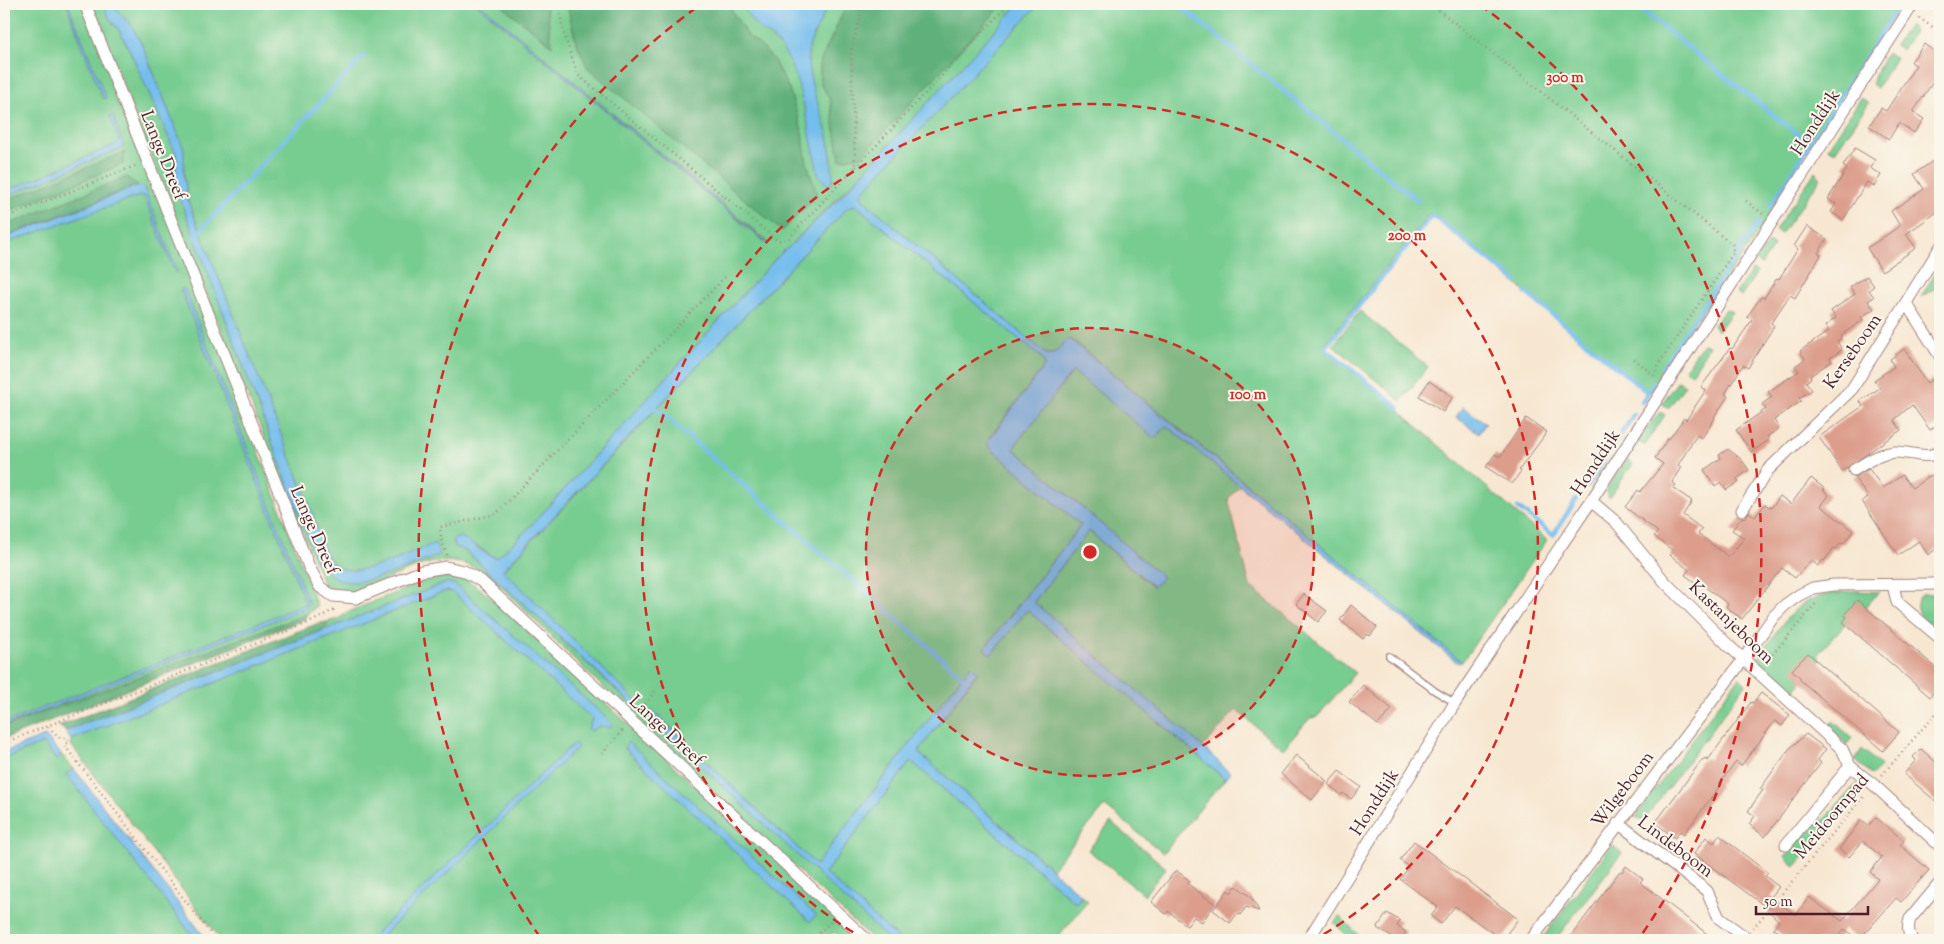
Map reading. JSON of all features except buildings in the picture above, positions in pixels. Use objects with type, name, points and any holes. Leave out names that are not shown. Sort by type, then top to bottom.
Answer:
[{"type":"street","name":"Lange Dreef","points":[[85,4],[309,567],[320,587],[333,596],[356,598],[422,571],[446,567],[464,572],[481,581],[867,940]]},
{"type":"street","name":"Honddijk","points":[[1308,940],[1455,703],[1591,501],[1911,7]]},
{"type":"street","name":"Kerseboom","points":[[1742,510],[1768,470],[1852,389],[1940,248]]},
{"type":"street","points":[[1906,303],[1940,356]]},
{"type":"street","points":[[1854,470],[1884,454],[1905,452],[1928,456],[1940,452]]},
{"type":"street","name":"Kastanjeboom","points":[[1591,501],[1616,522],[1665,582],[1743,660],[1842,749],[1850,766],[1874,785],[1940,846]]},
{"type":"street","name":"Wilgeboom","points":[[1531,940],[1743,660],[1774,616],[1785,605],[1813,588],[1831,585],[1940,584]]},
{"type":"street","points":[[1893,585],[1898,602],[1940,638]]},
{"type":"street","points":[[1786,845],[1850,766]]},
{"type":"street","name":"Lindeboom","points":[[1618,824],[1707,891],[1719,918],[1747,939]]},
{"type":"street","points":[[1912,940],[1908,925],[1910,919],[1940,883]]},
{"type":"lane","points":[[1389,656],[1434,691],[1455,703]]},
{"type":"path","points":[[558,4],[564,34],[578,75],[778,241],[788,240],[1009,4]]},
{"type":"path","points":[[855,167],[851,51],[862,4]]},
{"type":"path","points":[[1431,4],[1733,245],[1733,253],[1660,362],[1654,376]]},
{"type":"path","points":[[1911,7],[1940,32]]},
{"type":"path","points":[[4,218],[148,161]]},
{"type":"path","points":[[1746,201],[1772,221]]},
{"type":"path","points":[[451,568],[441,539],[440,527],[496,514],[727,275]]},
{"type":"path","points":[[1634,359],[1666,385]]},
{"type":"path","points":[[1757,672],[1831,585]]},
{"type":"path","points":[[4,743],[313,621],[356,598]]},
{"type":"path","name":"Meidoornpad","points":[[1747,939],[1940,708]]},
{"type":"path","points":[[48,727],[60,738],[67,738],[69,742],[64,745],[216,940]]},
{"type":"path","points":[[812,940],[839,914]]},
{"type":"green space","points":[[4,4],[90,4],[317,606],[307,614],[4,735]]},
{"type":"green space","points":[[92,4],[477,4],[766,243],[766,240],[480,4],[1030,4],[781,253],[525,532],[497,558],[477,546],[455,547],[464,550],[474,558],[633,706],[636,705],[637,702],[503,571],[848,207],[855,205],[1042,358],[1045,365],[989,438],[990,448],[1081,525],[984,649],[991,655],[1027,610],[1225,779],[1163,853],[1105,806],[1052,869],[918,752],[978,672],[971,665],[816,865],[825,873],[911,761],[1076,903],[1082,896],[1088,901],[1056,940],[873,940],[627,711],[487,573],[462,563],[440,561],[407,570],[351,594],[341,594],[324,585],[136,119]],"holes":[[[653,711],[798,850],[647,716]]]},
{"type":"green space","points":[[500,4],[546,4],[552,46]]},
{"type":"green space","points":[[567,4],[731,4],[732,11],[741,26],[749,37],[760,45],[773,59],[789,89],[801,127],[807,163],[817,195],[782,231],[588,68],[576,42]]},
{"type":"green space","points":[[847,4],[1003,4],[862,156],[840,160],[830,100],[820,82],[820,62]]},
{"type":"green space","points":[[1035,4],[1901,4],[1869,49],[1807,149],[1773,213],[1662,368],[1652,392],[1647,392],[1430,213],[1324,345],[1547,540],[1462,662],[1071,339],[1065,341],[1054,354],[1046,354],[862,199],[861,193]]},
{"type":"green space","points":[[1909,25],[1915,30],[1902,50],[1895,45]]},
{"type":"green space","points":[[1887,53],[1896,58],[1877,88],[1871,83]]},
{"type":"green space","points":[[1861,98],[1869,103],[1835,152],[1828,148]]},
{"type":"green space","points":[[125,152],[123,164],[4,213],[4,201]]},
{"type":"green space","points":[[1815,172],[1821,178],[1781,234],[1775,230]]},
{"type":"green space","points":[[126,177],[138,185],[4,237],[4,226]]},
{"type":"green space","points":[[1769,242],[1774,246],[1761,265],[1755,260]]},
{"type":"green space","points":[[1940,265],[1940,285],[1921,297]]},
{"type":"green space","points":[[1752,270],[1757,272],[1741,297],[1736,292]]},
{"type":"green space","points":[[1726,309],[1732,312],[1718,331],[1713,325]]},
{"type":"green space","points":[[1360,311],[1428,367],[1401,401],[1333,345]]},
{"type":"green space","points":[[1703,344],[1709,346],[1692,374],[1685,369]]},
{"type":"green space","points":[[1073,371],[1158,436],[1166,426],[1169,428],[1240,485],[1228,499],[1250,586],[1355,673],[1317,717],[1310,718],[1283,749],[1236,710],[1203,747],[1034,602],[1089,531],[1153,587],[1162,577],[1013,448]]},
{"type":"green space","points":[[1678,381],[1685,385],[1668,409],[1662,403]]},
{"type":"green space","points":[[1660,412],[1665,415],[1645,445],[1636,441]]},
{"type":"green space","points":[[1628,459],[1633,464],[1609,498],[1606,489]]},
{"type":"green space","points":[[443,577],[468,580],[493,599],[862,940],[844,940],[834,932],[824,940],[815,940],[809,935],[805,940],[221,940],[72,746],[71,740],[312,644],[415,600],[321,631],[331,621],[340,618],[346,613],[428,579]]},
{"type":"green space","points":[[1854,591],[1879,592],[1853,622],[1846,623],[1818,654],[1820,661],[1794,691],[1756,661],[1784,622],[1804,603],[1822,596]]},
{"type":"green space","points":[[1922,594],[1940,594],[1940,632],[1920,616],[1917,606]]},
{"type":"green space","points":[[307,614],[305,619],[4,739],[4,727]]},
{"type":"green space","points":[[331,621],[321,631],[65,731],[59,726],[316,624]]},
{"type":"green space","points":[[1739,677],[1746,684],[1644,820],[1635,817]]},
{"type":"green space","points":[[1833,721],[1852,738],[1847,744],[1827,727]]},
{"type":"green space","points":[[43,743],[56,759],[61,754],[74,769],[67,775],[201,940],[4,940],[4,759]]},
{"type":"green space","points":[[1862,749],[1881,766],[1872,775],[1855,760]]},
{"type":"green space","points":[[1857,784],[1861,789],[1795,867],[1785,857],[1813,822],[1818,826]]},
{"type":"green space","points":[[1111,822],[1166,868],[1144,895],[1088,850]]},
{"type":"green space","points":[[1612,845],[1622,853],[1555,940],[1541,940]]},
{"type":"green space","points":[[1340,916],[1363,940],[1352,940],[1334,923]]},
{"type":"water","points":[[66,4],[68,4],[106,98],[103,99]]},
{"type":"water","points":[[103,4],[114,4],[121,15],[130,23],[142,44],[184,149],[184,174],[188,201],[313,514],[326,554],[334,564],[343,569],[355,570],[399,559],[435,543],[440,555],[375,579],[349,582],[332,576],[316,559],[176,188],[176,154],[131,53],[119,30],[109,18]]},
{"type":"water","points":[[477,4],[480,4],[768,243],[766,243]]},
{"type":"water","points":[[744,4],[762,4],[768,12],[782,13],[794,4],[826,4],[825,11],[810,44],[808,58],[813,88],[829,142],[833,179],[831,184],[828,185],[819,176],[797,81],[785,53],[781,46],[751,20],[746,13]]},
{"type":"water","points":[[1019,4],[1039,4],[861,193],[862,199],[1046,354],[1054,354],[1065,341],[1070,339],[1462,662],[1458,663],[1169,428],[1166,426],[1156,438],[1153,437],[1073,371],[1013,448],[1163,577],[1154,587],[1089,531],[1034,602],[1203,747],[1230,773],[1225,779],[1027,610],[991,655],[984,649],[1081,525],[990,448],[987,442],[1045,365],[1042,358],[855,205],[848,207],[503,570],[637,702],[636,705],[634,706],[474,558],[464,550],[455,547],[453,539],[461,537],[497,558],[525,532],[781,253],[846,191]]},
{"type":"water","points":[[113,115],[124,147],[4,197],[4,192],[115,145],[119,141],[110,116]]},
{"type":"water","points":[[142,186],[177,272],[175,273],[144,196],[136,197],[4,244],[4,238],[132,188]]},
{"type":"water","points":[[184,288],[309,604],[306,608],[4,726],[4,723],[306,604],[181,290]]},
{"type":"water","points":[[1463,407],[1486,423],[1479,433],[1456,417]]},
{"type":"water","points":[[445,583],[452,583],[457,586],[609,720],[612,724],[611,727],[599,726],[591,731],[588,729],[592,719],[466,604],[452,592],[446,591],[71,740],[65,731]]},
{"type":"water","points":[[971,665],[978,671],[918,752],[1082,896],[1076,903],[911,761],[825,873],[900,940],[889,940],[647,716],[652,711],[816,865]]},
{"type":"water","points":[[45,736],[61,754],[56,760],[43,743],[4,759],[4,752]]},
{"type":"water","points":[[628,742],[816,915],[810,922],[624,748]]},
{"type":"water","points":[[574,743],[578,747],[378,940],[369,940]]},
{"type":"water","points":[[74,769],[207,940],[196,940],[66,774]]},
{"type":"waterway","points":[[1178,4],[1418,201]]},
{"type":"waterway","points":[[1634,4],[1810,144]]},
{"type":"waterway","points":[[1770,207],[1900,4]]},
{"type":"waterway","points":[[194,237],[364,56]]},
{"type":"waterway","points":[[1399,408],[1325,348],[1432,215],[1517,282]]},
{"type":"waterway","points":[[1662,368],[1758,223]]},
{"type":"waterway","points":[[1525,292],[1647,392]]},
{"type":"waterway","points":[[1642,402],[1654,383]]},
{"type":"waterway","points":[[657,409],[962,676]]},
{"type":"waterway","points":[[1588,486],[1634,414]]},
{"type":"waterway","points":[[1518,508],[1553,535],[1576,500]]}]
